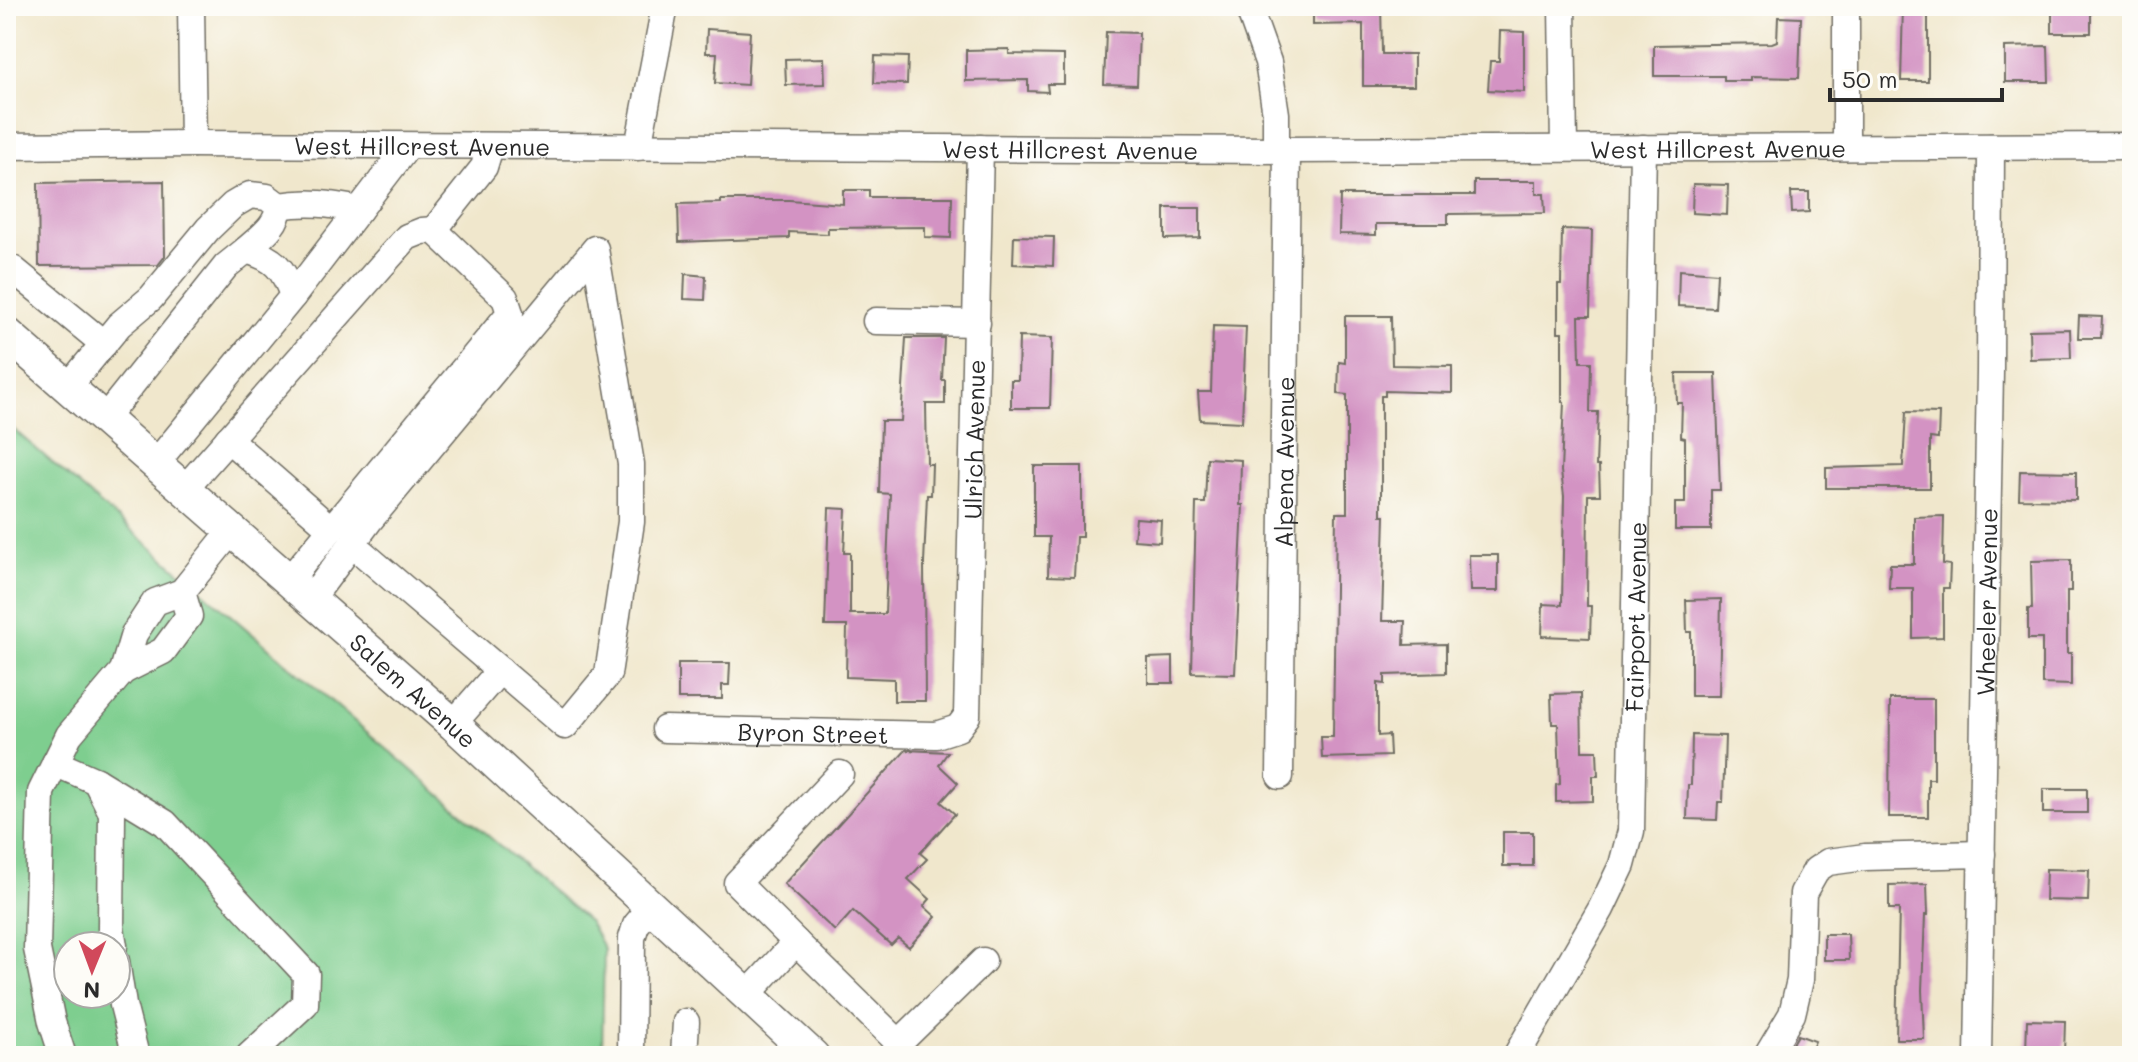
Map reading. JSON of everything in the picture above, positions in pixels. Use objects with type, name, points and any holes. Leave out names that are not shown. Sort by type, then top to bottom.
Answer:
[{"type":"main road","name":"Salem Avenue","points":[[6,333],[453,724],[813,1056]]},
{"type":"street","points":[[191,6],[193,144]]},
{"type":"street","points":[[638,147],[665,6]]},
{"type":"street","name":"Alpena Avenue","points":[[1248,6],[1268,62],[1281,150],[1280,776]]},
{"type":"street","points":[[1562,6],[1564,148]]},
{"type":"street","points":[[1846,6],[1846,147]]},
{"type":"street","name":"West Hillcrest Avenue","points":[[6,146],[193,144],[1281,150],[2132,146]]},
{"type":"street","points":[[156,463],[293,296],[408,146]]},
{"type":"street","points":[[185,488],[407,237],[434,230],[484,167],[490,147]]},
{"type":"street","name":"Wheeler Avenue","points":[[1978,1056],[1991,147]]},
{"type":"street","name":"Ulrich Avenue","points":[[958,728],[967,716],[969,705],[980,148]]},
{"type":"street","name":"Fairport Avenue","points":[[1516,1056],[1601,909],[1622,865],[1631,831],[1643,148]]},
{"type":"street","points":[[69,386],[119,325],[151,298],[208,229],[233,205],[250,195],[267,197],[279,206],[302,202],[330,203],[359,210]]},
{"type":"street","points":[[105,418],[226,266],[273,225],[279,214],[279,206]]},
{"type":"street","points":[[300,590],[510,313],[505,298],[434,230]]},
{"type":"street","points":[[228,439],[342,537],[565,726],[608,674],[631,522],[631,464],[595,249],[342,537]]},
{"type":"street","points":[[246,250],[270,257],[288,279],[293,296]]},
{"type":"street","points":[[6,266],[30,282],[104,344]]},
{"type":"street","points":[[876,321],[977,323]]},
{"type":"street","points":[[63,1056],[52,1022],[37,949],[41,792],[69,735],[123,671],[163,651],[189,616],[182,592],[232,530]]},
{"type":"street","points":[[453,724],[500,670]]},
{"type":"street","name":"Byron Street","points":[[665,729],[936,735],[958,728]]},
{"type":"street","points":[[55,763],[96,781],[165,823],[306,974],[305,1004],[249,1056]]},
{"type":"street","points":[[840,774],[737,883],[899,1043],[983,961]]},
{"type":"street","points":[[96,781],[112,813],[111,930]]},
{"type":"street","points":[[1767,1056],[1792,1014],[1800,980],[1803,893],[1816,870],[1828,862],[1865,857],[1982,854]]},
{"type":"street","points":[[631,1056],[632,938],[636,925],[652,906]]},
{"type":"street","points":[[747,995],[796,942]]},
{"type":"street","points":[[124,1010],[136,1056]]},
{"type":"street","points":[[684,1056],[686,1022]]},
{"type":"green space","points":[[6,423],[589,922],[604,949],[602,1056],[6,1056]]},
{"type":"building","points":[[1313,6],[1381,6],[1382,54],[1414,54],[1414,86],[1363,86],[1363,24],[1313,25]]},
{"type":"building","points":[[1903,6],[1928,6],[1928,81],[1901,81]]},
{"type":"building","points":[[2052,6],[2091,6],[2091,33],[2052,33]]},
{"type":"building","points":[[1778,17],[1801,18],[1799,78],[1751,77],[1751,81],[1724,81],[1724,76],[1654,76],[1654,45],[1772,43],[1777,41]]},
{"type":"building","points":[[707,29],[750,32],[747,85],[715,83],[717,53],[706,53]]},
{"type":"building","points":[[1500,31],[1524,32],[1524,92],[1488,90],[1490,61],[1499,61]]},
{"type":"building","points":[[1106,32],[1139,33],[1137,85],[1104,84]]},
{"type":"building","points":[[2048,46],[2049,82],[2005,82],[2005,47]]},
{"type":"building","points":[[1009,49],[1009,54],[1064,55],[1064,84],[1047,84],[1048,92],[1028,91],[1028,80],[966,81],[966,50]]},
{"type":"building","points":[[875,56],[908,57],[907,84],[874,83]]},
{"type":"building","points":[[824,58],[825,84],[786,85],[785,59]]},
{"type":"building","points":[[164,181],[165,256],[158,265],[39,266],[38,183]]},
{"type":"building","points":[[1474,181],[1536,181],[1536,194],[1544,194],[1545,213],[1448,214],[1448,224],[1376,224],[1376,235],[1339,234],[1340,195],[1474,195]]},
{"type":"building","points":[[1693,184],[1728,185],[1727,215],[1692,213]]},
{"type":"building","points":[[843,190],[869,190],[869,197],[952,197],[951,238],[925,237],[925,227],[828,228],[828,234],[789,232],[789,238],[679,242],[678,204],[721,203],[721,200],[789,200],[843,204]]},
{"type":"building","points":[[1791,192],[1809,192],[1809,212],[1792,213]]},
{"type":"building","points":[[1165,208],[1200,208],[1200,238],[1165,239]]},
{"type":"building","points":[[1562,229],[1592,230],[1590,316],[1579,316],[1580,362],[1591,362],[1590,412],[1598,412],[1596,466],[1599,466],[1600,495],[1588,495],[1587,606],[1591,606],[1590,638],[1542,636],[1543,604],[1562,605],[1564,402],[1562,332],[1558,332],[1558,284],[1561,284]]},
{"type":"building","points":[[1014,236],[1054,237],[1053,266],[1013,264]]},
{"type":"building","points":[[1679,270],[1717,273],[1715,308],[1678,306]]},
{"type":"building","points":[[685,274],[706,276],[705,300],[684,299]]},
{"type":"building","points":[[1345,316],[1391,316],[1392,365],[1452,366],[1452,393],[1385,391],[1385,396],[1381,396],[1381,515],[1385,515],[1382,621],[1405,621],[1404,645],[1446,644],[1446,673],[1385,675],[1385,684],[1378,683],[1378,736],[1389,735],[1390,756],[1322,758],[1321,737],[1333,737],[1336,513],[1347,513],[1347,395],[1338,394],[1339,362],[1345,363]]},
{"type":"building","points":[[2079,316],[2102,317],[2101,338],[2078,338]]},
{"type":"building","points":[[1213,326],[1246,327],[1242,422],[1200,420],[1198,392],[1211,392]]},
{"type":"building","points":[[2070,329],[2071,358],[2030,359],[2029,330]]},
{"type":"building","points":[[1019,337],[1052,338],[1050,408],[1011,408],[1011,380],[1018,380]]},
{"type":"building","points":[[906,338],[944,338],[942,380],[945,380],[945,404],[926,404],[927,464],[932,464],[931,495],[927,495],[924,563],[925,701],[894,701],[894,679],[846,677],[847,626],[825,626],[829,508],[846,509],[844,553],[850,553],[850,614],[885,614],[890,494],[879,493],[881,421],[901,421]]},
{"type":"building","points":[[1676,373],[1716,373],[1720,490],[1711,490],[1711,530],[1675,530],[1675,503],[1685,503],[1685,438],[1681,437],[1682,403],[1677,403]]},
{"type":"building","points":[[1906,412],[1939,413],[1938,439],[1930,438],[1930,488],[1826,488],[1826,468],[1903,466]]},
{"type":"building","points":[[1207,458],[1241,460],[1240,505],[1243,505],[1235,674],[1192,673],[1196,503],[1205,503]]},
{"type":"building","points":[[1034,466],[1082,466],[1082,537],[1076,537],[1074,577],[1048,576],[1049,537],[1034,537]]},
{"type":"building","points":[[2020,471],[2076,472],[2076,500],[2019,499]]},
{"type":"building","points":[[1944,516],[1943,564],[1950,565],[1949,588],[1943,588],[1943,637],[1913,638],[1913,588],[1889,588],[1890,564],[1914,564],[1914,517]]},
{"type":"building","points":[[1136,518],[1161,520],[1160,542],[1134,540]]},
{"type":"building","points":[[1469,555],[1498,555],[1498,591],[1470,591]]},
{"type":"building","points":[[2071,560],[2071,591],[2067,591],[2067,653],[2071,653],[2071,685],[2042,684],[2042,639],[2028,639],[2028,609],[2032,609],[2031,561]]},
{"type":"building","points":[[1721,599],[1719,696],[1691,696],[1691,632],[1687,632],[1686,600]]},
{"type":"building","points":[[1173,657],[1173,683],[1148,683],[1148,658]]},
{"type":"building","points":[[678,663],[730,663],[729,685],[722,685],[722,699],[678,699]]},
{"type":"building","points":[[1581,693],[1582,751],[1597,751],[1598,776],[1593,776],[1593,801],[1556,802],[1556,785],[1560,784],[1558,724],[1552,724],[1551,694]]},
{"type":"building","points":[[1890,699],[1934,699],[1934,779],[1928,779],[1928,817],[1889,817]]},
{"type":"building","points":[[1692,735],[1725,736],[1723,802],[1718,802],[1717,820],[1687,819]]},
{"type":"building","points":[[906,750],[948,752],[939,765],[958,783],[941,802],[955,814],[920,853],[927,859],[908,879],[930,899],[924,906],[936,917],[909,947],[898,938],[891,945],[853,911],[835,931],[784,884]]},
{"type":"building","points":[[2043,789],[2087,789],[2087,813],[2043,813]]},
{"type":"building","points":[[1503,832],[1533,832],[1533,866],[1503,866]]},
{"type":"building","points":[[2046,869],[2089,870],[2088,901],[2045,900]]},
{"type":"building","points":[[1927,884],[1928,915],[1925,915],[1922,990],[1924,1039],[1896,1039],[1899,909],[1889,909],[1889,885]]},
{"type":"building","points":[[1824,934],[1848,934],[1849,960],[1824,960]]},
{"type":"building","points":[[2027,1020],[2065,1021],[2064,1054],[2026,1053]]},
{"type":"building","points":[[1798,1035],[1815,1041],[1809,1056],[1786,1056]]}]
